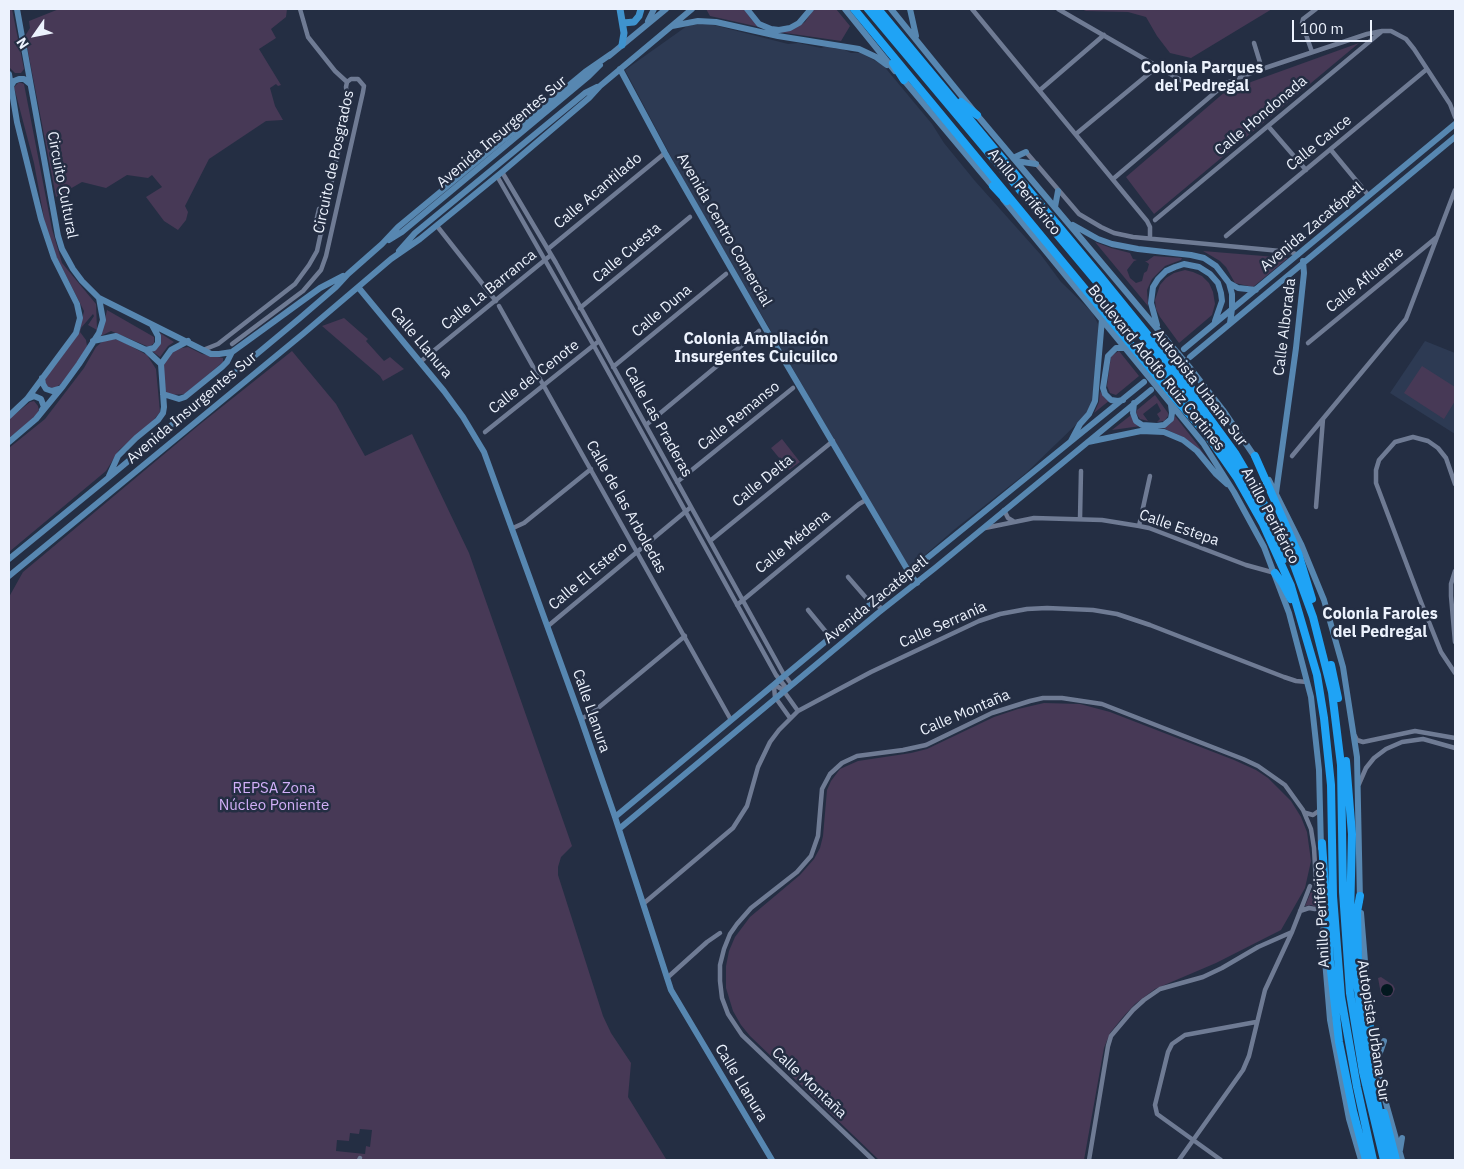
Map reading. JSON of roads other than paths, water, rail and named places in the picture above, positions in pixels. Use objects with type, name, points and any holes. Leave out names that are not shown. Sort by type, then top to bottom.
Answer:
[{"type":"highway","points":[[854,9],[904,80]]},
{"type":"highway","name":"Anillo Periférico","points":[[854,9],[1205,432],[1237,478],[1263,524],[1291,586],[1317,675],[1324,718],[1331,785],[1334,904],[1341,997],[1373,1160]]},
{"type":"highway","name":"Autopista Urbana Sur","points":[[862,9],[1191,404],[1226,451],[1245,481],[1263,513],[1281,552],[1293,579],[1321,676],[1330,731],[1336,783],[1336,863],[1344,991],[1357,1066],[1377,1160]]},
{"type":"highway","name":"Autopista Urbana Sur","points":[[868,9],[1200,405],[1235,453],[1258,492],[1294,565],[1313,617],[1332,692],[1339,738],[1343,789],[1343,892],[1350,993],[1363,1072],[1384,1160]]},
{"type":"highway","name":"Anillo Periférico","points":[[878,9],[1185,379],[1239,450],[1291,549],[1313,603],[1336,682],[1342,723],[1352,834],[1350,920],[1352,946],[1366,1048],[1389,1160]]},
{"type":"highway","points":[[936,78],[964,106],[977,115]]},
{"type":"highway","points":[[993,186],[1064,263]]},
{"type":"highway","points":[[1255,456],[1298,553],[1313,603]]},
{"type":"highway","points":[[1275,573],[1291,599],[1304,632]]},
{"type":"highway","points":[[1322,843],[1330,962],[1339,1042],[1353,1111],[1366,1160]]},
{"type":"highway","points":[[1360,896],[1358,925],[1360,984],[1377,1088],[1396,1160]]},
{"type":"highway","points":[[1352,946],[1370,1027]]},
{"type":"main road","name":"Circuito Cultural","points":[[16,9],[62,249],[82,281],[100,298],[203,350]]},
{"type":"main road","points":[[620,9],[624,33],[622,45]]},
{"type":"main road","points":[[623,23],[634,22],[639,16],[641,9]]},
{"type":"main road","points":[[647,25],[654,9]]},
{"type":"main road","name":"Avenida Insurgentes Sur","points":[[9,559],[336,287],[398,227],[585,72],[611,54],[666,9]]},
{"type":"main road","name":"Avenida Insurgentes Sur","points":[[391,259],[437,226],[692,9]]},
{"type":"main road","points":[[747,9],[760,24],[779,30],[787,29],[799,23],[811,9]]},
{"type":"main road","name":"Boulevard Adolfo Ruiz Cortines","points":[[845,9],[894,70],[993,186],[1203,443],[1254,526],[1275,573],[1289,613],[1307,682],[1316,734],[1321,809],[1322,843],[1320,864],[1330,1020],[1349,1119],[1361,1160]]},
{"type":"main road","name":"Boulevard Adolfo Ruiz Cortines","points":[[891,9],[1054,207],[1158,328],[1223,410],[1255,456],[1301,544],[1324,600],[1343,667],[1354,734],[1359,786],[1360,896],[1370,1027],[1380,1082],[1402,1160]]},
{"type":"main road","points":[[910,9],[917,40]]},
{"type":"main road","points":[[671,26],[698,21],[716,22],[778,36],[848,47],[868,52],[894,70]]},
{"type":"main road","points":[[9,72],[18,75],[22,74],[27,68]]},
{"type":"main road","name":"Avenida Centro Comercial","points":[[620,69],[665,153],[793,376],[917,583]]},
{"type":"main road","name":"Circuito Cultural","points":[[9,72],[17,122],[48,242],[77,304],[80,318],[76,333],[27,398],[9,416]]},
{"type":"main road","points":[[11,88],[14,81],[22,78],[29,82],[31,88]]},
{"type":"main road","name":"Avenida Insurgentes Sur","points":[[9,576],[358,287],[391,259],[415,233],[585,93],[600,86]]},
{"type":"main road","name":"Avenida Zacatépetl","points":[[1184,349],[1455,124]]},
{"type":"main road","name":"Avenida Zacatépetl","points":[[1190,357],[1455,137]]},
{"type":"main road","points":[[1015,160],[1026,152]]},
{"type":"main road","points":[[1015,160],[1036,164]]},
{"type":"main road","points":[[1054,207],[1058,190]]},
{"type":"main road","points":[[1068,223],[1112,244],[1204,258],[1216,266],[1229,282],[1238,288],[1256,290],[1262,297]]},
{"type":"main road","name":"Calle Alborada","points":[[1276,493],[1304,273],[1303,262],[1298,255]]},
{"type":"main road","points":[[1158,328],[1150,304],[1152,287],[1166,271],[1184,264],[1196,266],[1206,272],[1214,278],[1219,286],[1222,305],[1214,324]]},
{"type":"main road","points":[[203,350],[211,354],[232,352],[320,288],[348,274]]},
{"type":"main road","points":[[1229,282],[1232,294],[1230,324]]},
{"type":"main road","name":"Calle Llanura","points":[[358,287],[454,403],[484,452],[581,719],[667,978],[675,996],[772,1160]]},
{"type":"main road","points":[[9,442],[41,414],[99,333],[102,320],[100,298]]},
{"type":"main road","points":[[1068,445],[1080,424],[1089,414],[1095,401],[1102,319]]},
{"type":"main road","points":[[146,350],[154,348],[158,342],[158,336],[152,324]]},
{"type":"main road","points":[[93,341],[116,336],[146,350],[161,364]]},
{"type":"main road","points":[[108,478],[118,456],[158,420],[163,413],[161,364],[171,350],[188,341]]},
{"type":"main road","points":[[1124,348],[1116,348],[1108,356],[1103,388],[1105,394],[1111,400],[1118,401],[1124,399]]},
{"type":"main road","points":[[163,394],[178,399],[184,397],[222,367],[232,352]]},
{"type":"main road","points":[[42,378],[46,389],[58,390],[62,386]]},
{"type":"main road","name":"Avenida Zacatépetl","points":[[615,817],[873,602],[910,574],[1144,382]]},
{"type":"main road","name":"Avenida Zacatépetl","points":[[619,829],[1150,390]]},
{"type":"main road","points":[[27,398],[34,396],[41,400],[44,406],[41,414]]},
{"type":"main road","points":[[1134,403],[1133,413],[1136,421],[1142,425],[1159,426],[1171,419],[1172,409],[1170,403]]},
{"type":"main road","points":[[1087,442],[1141,431],[1164,432],[1183,440],[1197,451],[1234,492]]},
{"type":"main road","points":[[689,755],[697,764]]},
{"type":"main road","points":[[633,802],[640,812]]},
{"type":"main road","points":[[1377,1062],[1384,1041]]},
{"type":"main road","points":[[1400,1151],[1402,1138]]},
{"type":"street","points":[[300,9],[308,37],[335,71],[348,82]]},
{"type":"street","points":[[972,9],[1147,221],[1150,228],[1150,238]]},
{"type":"street","points":[[1058,9],[1157,67],[1193,87],[1201,89],[1226,83],[1367,34],[1391,31],[1406,39],[1450,104],[1455,117]]},
{"type":"street","points":[[1312,52],[1302,23],[1303,18],[1316,9]]},
{"type":"street","name":"Calle Hondonada","points":[[1156,220],[1382,31]]},
{"type":"street","points":[[1040,90],[1104,35]]},
{"type":"street","points":[[1254,43],[1262,69]]},
{"type":"street","points":[[1076,134],[1157,67]]},
{"type":"street","name":"Calle Cauce","points":[[1226,236],[1427,69]]},
{"type":"street","name":"Circuito de Posgrados","points":[[203,350],[218,344],[295,284],[309,265],[321,234],[345,121],[348,105],[346,87],[351,79],[358,79],[364,86],[322,270],[303,291],[232,344]]},
{"type":"street","points":[[1113,179],[1226,83]]},
{"type":"street","points":[[1450,104],[1455,108]]},
{"type":"street","points":[[345,121],[350,125],[356,123]]},
{"type":"street","points":[[1268,126],[1306,170]]},
{"type":"street","points":[[341,138],[347,135],[352,140]]},
{"type":"street","points":[[1331,150],[1369,196]]},
{"type":"street","points":[[1026,152],[1079,214],[1114,233],[1291,252],[1298,255]]},
{"type":"street","name":"Calle Acantilado","points":[[548,249],[665,153]]},
{"type":"street","name":"Calle Las Praderas","points":[[499,174],[548,249],[691,506],[742,600],[779,682]]},
{"type":"street","name":"Calle Las Praderas","points":[[499,174],[779,682],[788,689]]},
{"type":"street","points":[[1292,456],[1406,319],[1455,190]]},
{"type":"street","points":[[321,234],[315,226],[319,209],[326,206]]},
{"type":"street","name":"Calle Cuesta","points":[[580,308],[690,217]]},
{"type":"street","points":[[322,224],[328,228],[333,225]]},
{"type":"street","points":[[437,226],[496,301]]},
{"type":"street","name":"Calle Afluente","points":[[1308,343],[1438,237]]},
{"type":"street","points":[[319,241],[322,239],[326,240],[328,247]]},
{"type":"street","name":"Calle La Barranca","points":[[420,362],[551,255]]},
{"type":"street","name":"Calle Duna","points":[[613,367],[726,274]]},
{"type":"street","name":"Calle de las Arboledas","points":[[499,306],[731,720]]},
{"type":"street","points":[[646,425],[760,331]]},
{"type":"street","points":[[230,334],[232,352]]},
{"type":"street","name":"Calle del Cenote","points":[[485,432],[599,341]]},
{"type":"street","name":"Calle Remanso","points":[[677,482],[793,388]]},
{"type":"street","points":[[1316,507],[1323,419]]},
{"type":"street","points":[[1455,484],[1446,458],[1438,448],[1428,441],[1413,437],[1395,442],[1379,460],[1376,470],[1376,483],[1421,602],[1442,652],[1455,673]]},
{"type":"street","name":"Calle Delta","points":[[710,541],[833,442]]},
{"type":"street","points":[[513,528],[524,523],[591,469]]},
{"type":"street","points":[[1080,518],[1081,471]]},
{"type":"street","points":[[1139,526],[1150,476]]},
{"type":"street","name":"Calle Médena","points":[[737,604],[866,500]]},
{"type":"street","name":"Calle El Estero","points":[[548,626],[691,506]]},
{"type":"street","points":[[1004,510],[1008,518],[1013,521]]},
{"type":"street","name":"Calle Estepa","points":[[981,529],[1034,518],[1080,518],[1139,526],[1149,528],[1246,565],[1275,573]]},
{"type":"street","points":[[1455,571],[1451,596],[1455,642]]},
{"type":"street","points":[[848,577],[868,600],[883,609]]},
{"type":"street","name":"Calle Serranía","points":[[643,904],[733,828],[747,806],[758,767],[770,742],[798,711],[962,627],[1000,614],[1048,608],[1093,610],[1117,614],[1284,677],[1307,682]]},
{"type":"street","points":[[808,610],[831,638]]},
{"type":"street","points":[[581,719],[592,713],[685,636]]},
{"type":"street","points":[[790,718],[776,698],[779,682],[788,689],[798,711]]},
{"type":"street","name":"Calle Montaña","points":[[873,1160],[742,1035],[725,1006],[720,981],[720,965],[724,949],[730,934],[737,924],[751,908],[808,861],[818,836],[822,788],[827,778],[837,766],[847,760],[857,756],[910,749],[934,742],[992,713],[1017,704],[1043,698],[1072,698],[1112,707],[1251,762],[1285,784],[1303,810],[1312,835],[1316,883],[1322,896]]},
{"type":"street","points":[[1354,734],[1357,740],[1363,742],[1415,731],[1455,738],[1453,747],[1423,739],[1402,742],[1386,749],[1374,758],[1366,768],[1359,786]]},
{"type":"street","points":[[1303,810],[1308,815],[1313,816],[1321,809]]},
{"type":"street","points":[[1179,1160],[1243,1070],[1249,1056],[1265,990],[1292,932],[1310,886]]},
{"type":"street","points":[[1300,911],[1309,908],[1315,909]]},
{"type":"street","points":[[1089,1160],[1108,1046],[1111,1036],[1133,1010],[1160,989],[1203,977],[1258,947],[1292,932]]},
{"type":"street","points":[[667,978],[720,933]]},
{"type":"street","points":[[1222,1160],[1161,1118],[1155,1111],[1168,1052],[1172,1044],[1185,1035],[1256,1022]]},
{"type":"tunnel","points":[[1152,376],[1181,352]]},
{"type":"tunnel","points":[[1157,384],[1188,359]]},
{"type":"district","name":"Colonia Parques del Pedregal","points":[[1202,77]]},
{"type":"district","name":"Colonia Ampliación Insurgentes Cuicuilco","points":[[756,348]]},
{"type":"district","name":"Colonia Faroles del Pedregal","points":[[1380,623]]},
{"type":"park label","name":"REPSA Zona Núcleo Poniente","points":[[274,798]]}]
